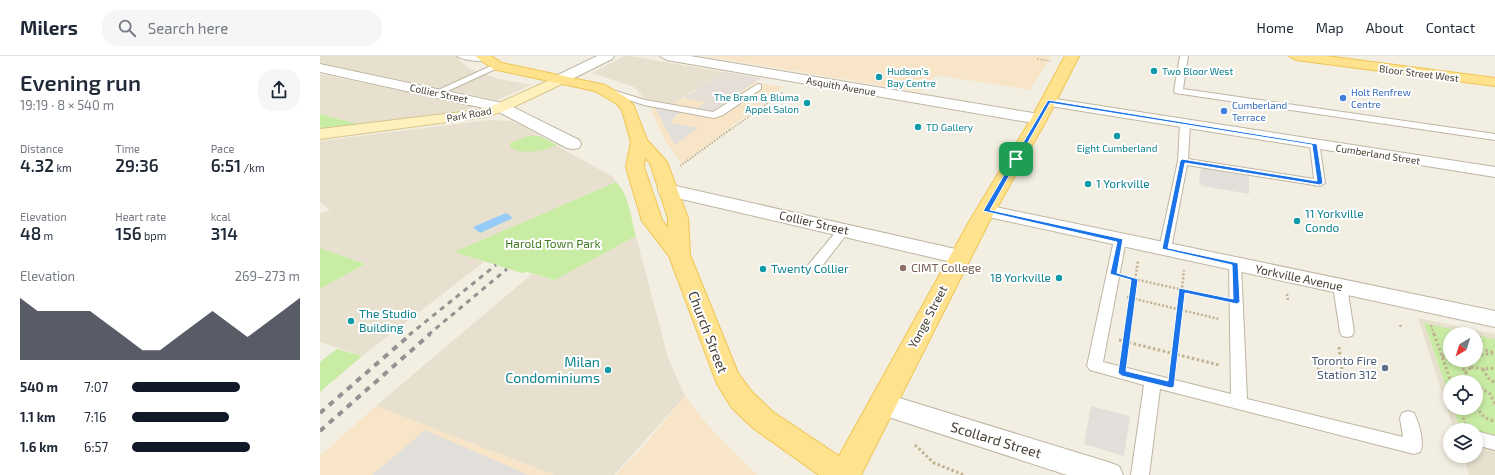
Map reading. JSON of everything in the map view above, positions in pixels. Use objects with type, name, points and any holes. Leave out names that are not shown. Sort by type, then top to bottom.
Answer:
[{"type":"main road","name":"Yonge Street","points":[[844,475],[960,257],[1039,120],[1072,56]]},
{"type":"main road","name":"Bloor Street West","points":[[1296,56],[1495,82]]},
{"type":"main road","name":"Church Street","points":[[483,57],[498,66],[600,88],[609,92],[629,108],[639,142],[635,167],[652,221],[679,255],[726,378],[742,400],[763,420],[844,475]]},
{"type":"main road","name":"Church Street","points":[[639,142],[658,162],[678,218],[679,255]]},
{"type":"street","name":"Park Road","points":[[320,134],[476,115],[502,107],[607,56]]},
{"type":"street","name":"Asquith Avenue","points":[[667,56],[1039,120]]},
{"type":"street","name":"Collier Street","points":[[320,68],[438,92],[502,107],[573,144]]},
{"type":"street","name":"Cumberland Street","points":[[1048,102],[1495,172]]},
{"type":"street","name":"Collier Street","points":[[667,190],[960,257]]},
{"type":"street","name":"Yorkville Avenue","points":[[986,211],[1495,319]]},
{"type":"street","name":"Scollard Street","points":[[883,404],[1108,475]]},
{"type":"lane","points":[[461,56],[483,57]]},
{"type":"lane","points":[[1184,56],[1178,91],[1495,136]]},
{"type":"lane","points":[[438,92],[498,66]]},
{"type":"lane","points":[[609,92],[644,102],[714,115],[720,113],[758,87]]},
{"type":"lane","points":[[1165,249],[1182,161],[1185,123]]},
{"type":"lane","points":[[1182,161],[1320,183],[1314,144]]},
{"type":"lane","points":[[814,267],[844,230]]},
{"type":"lane","points":[[1120,240],[1095,366],[1414,447],[1408,418]]},
{"type":"lane","points":[[1236,264],[1239,403]]},
{"type":"lane","points":[[1340,286],[1347,332]]},
{"type":"lane","points":[[1140,475],[1153,381]]},
{"type":"lane","points":[[1483,440],[1495,443]]},
{"type":"path","points":[[1037,59],[1050,61]]},
{"type":"path","points":[[676,169],[789,88]]},
{"type":"path","points":[[1122,373],[1139,254]]},
{"type":"path","points":[[1171,385],[1185,264]]},
{"type":"path","points":[[1113,274],[1237,302]]},
{"type":"path","points":[[1110,293],[1237,323]]},
{"type":"path","points":[[1287,295],[1288,301]]},
{"type":"path","points":[[1429,319],[1449,375]]},
{"type":"path","points":[[1101,335],[1239,370]]},
{"type":"path","points":[[1483,349],[1495,353]]},
{"type":"path","points":[[1483,355],[1495,353]]},
{"type":"path","points":[[1461,367],[1465,373],[1471,367],[1483,369],[1495,368]]},
{"type":"path","points":[[1483,369],[1488,378],[1495,383]]},
{"type":"path","points":[[1483,390],[1490,394],[1495,404]]},
{"type":"path","points":[[1482,415],[1495,423]]},
{"type":"path","points":[[915,445],[934,462],[964,475]]},
{"type":"shaded area","points":[[320,56],[459,56],[460,61],[470,69],[495,78],[531,85],[497,100],[320,63]]},
{"type":"shaded area","points":[[624,56],[724,72],[671,105],[647,101],[634,87],[592,73]]},
{"type":"shaded area","points":[[705,56],[1051,56],[1030,90],[936,75],[920,92]]},
{"type":"shaded area","points":[[724,72],[761,78],[711,113],[695,110],[706,102],[684,98]]},
{"type":"shaded area","points":[[320,74],[477,107],[454,112],[358,124],[320,114]]},
{"type":"shaded area","points":[[755,82],[784,87],[682,164],[666,142],[647,101],[671,105],[684,98],[707,102],[695,110],[711,113]]},
{"type":"shaded area","points":[[654,106],[686,109],[673,118],[672,123],[698,128],[675,145]]},
{"type":"shaded area","points":[[489,120],[511,121],[522,126],[613,177],[616,182],[455,252],[484,262],[362,356],[320,342],[320,289],[365,264],[320,248],[320,214],[330,210],[320,202],[320,141]]},
{"type":"shaded area","points":[[1201,168],[1249,176],[1249,194],[1203,186],[1199,183]]},
{"type":"shaded area","points":[[636,236],[668,358],[685,396],[614,475],[554,475],[376,406],[532,274],[555,280]]},
{"type":"shaded area","points":[[1418,318],[1461,327],[1443,327],[1443,367],[1483,367],[1483,332],[1495,334],[1495,475],[1469,475],[1465,463],[1483,463],[1483,423],[1452,423],[1449,415],[1483,415],[1483,375],[1443,375],[1443,396]]},
{"type":"shaded area","points":[[685,396],[710,428],[757,475],[616,475],[644,446]]},
{"type":"shaded area","points":[[376,406],[554,475],[320,475],[320,456]]},
{"type":"shaded area","points":[[1091,406],[1130,416],[1124,456],[1084,444]]},
{"type":"shaded area","points":[[425,430],[529,475],[372,475]]},
{"type":"green space","points":[[320,114],[358,124],[355,127],[320,131]]},
{"type":"green space","points":[[529,136],[540,136],[557,145],[532,152],[519,151],[510,146],[510,143]]},
{"type":"green space","name":"Harold Town Park","points":[[616,182],[627,200],[636,236],[555,280],[527,272],[522,273],[454,252]]},
{"type":"green space","points":[[320,248],[365,264],[320,289]]},
{"type":"green space","points":[[1424,323],[1443,327],[1443,367],[1483,367],[1483,336],[1495,339],[1495,435],[1483,432],[1483,423],[1459,423],[1456,415],[1483,415],[1483,375],[1443,375],[1443,378]]},
{"type":"green space","points":[[337,349],[362,356],[320,392],[320,362]]},
{"type":"water","points":[[506,213],[513,218],[480,233],[473,227]]},
{"type":"railway","points":[[409,335],[496,265]]},
{"type":"railway","points":[[428,335],[507,269]]},
{"type":"railway","points":[[320,413],[411,334]]},
{"type":"railway","points":[[320,431],[430,334]]},
{"type":"place","name":"Two Bloor West","points":[[1154,71]]},
{"type":"place","name":"Hudson's Bay Centre","points":[[879,77]]},
{"type":"place","name":"Holt Renfrew Centre","points":[[1343,98]]},
{"type":"place","name":"The Bram & Bluma Appel Salon","points":[[807,103]]},
{"type":"place","name":"Cumberland Terrace","points":[[1224,111]]},
{"type":"place","name":"TD Gallery","points":[[918,127]]},
{"type":"place","name":"Eight Cumberland","points":[[1117,136]]},
{"type":"place","name":"1 Yorkville","points":[[1088,184]]},
{"type":"place","name":"11 Yorkville Condo","points":[[1297,221]]},
{"type":"place","name":"CIMT College","points":[[903,268]]},
{"type":"place","name":"Twenty Collier","points":[[763,269]]},
{"type":"place","name":"18 Yorkville","points":[[1059,278]]},
{"type":"place","name":"The Studio Building","points":[[351,321]]},
{"type":"place","name":"Toronto Fire Station 312","points":[[1385,368]]},
{"type":"place","name":"Milan Condominiums","points":[[608,370]]},
{"type":"route","points":[[1048,102],[1314,144],[1320,183],[1182,161],[1165,249],[1236,264],[1237,302],[1182,290],[1171,385],[1122,373],[1135,279],[1113,274],[1120,240],[986,211],[1016,159],[1048,102]]}]
